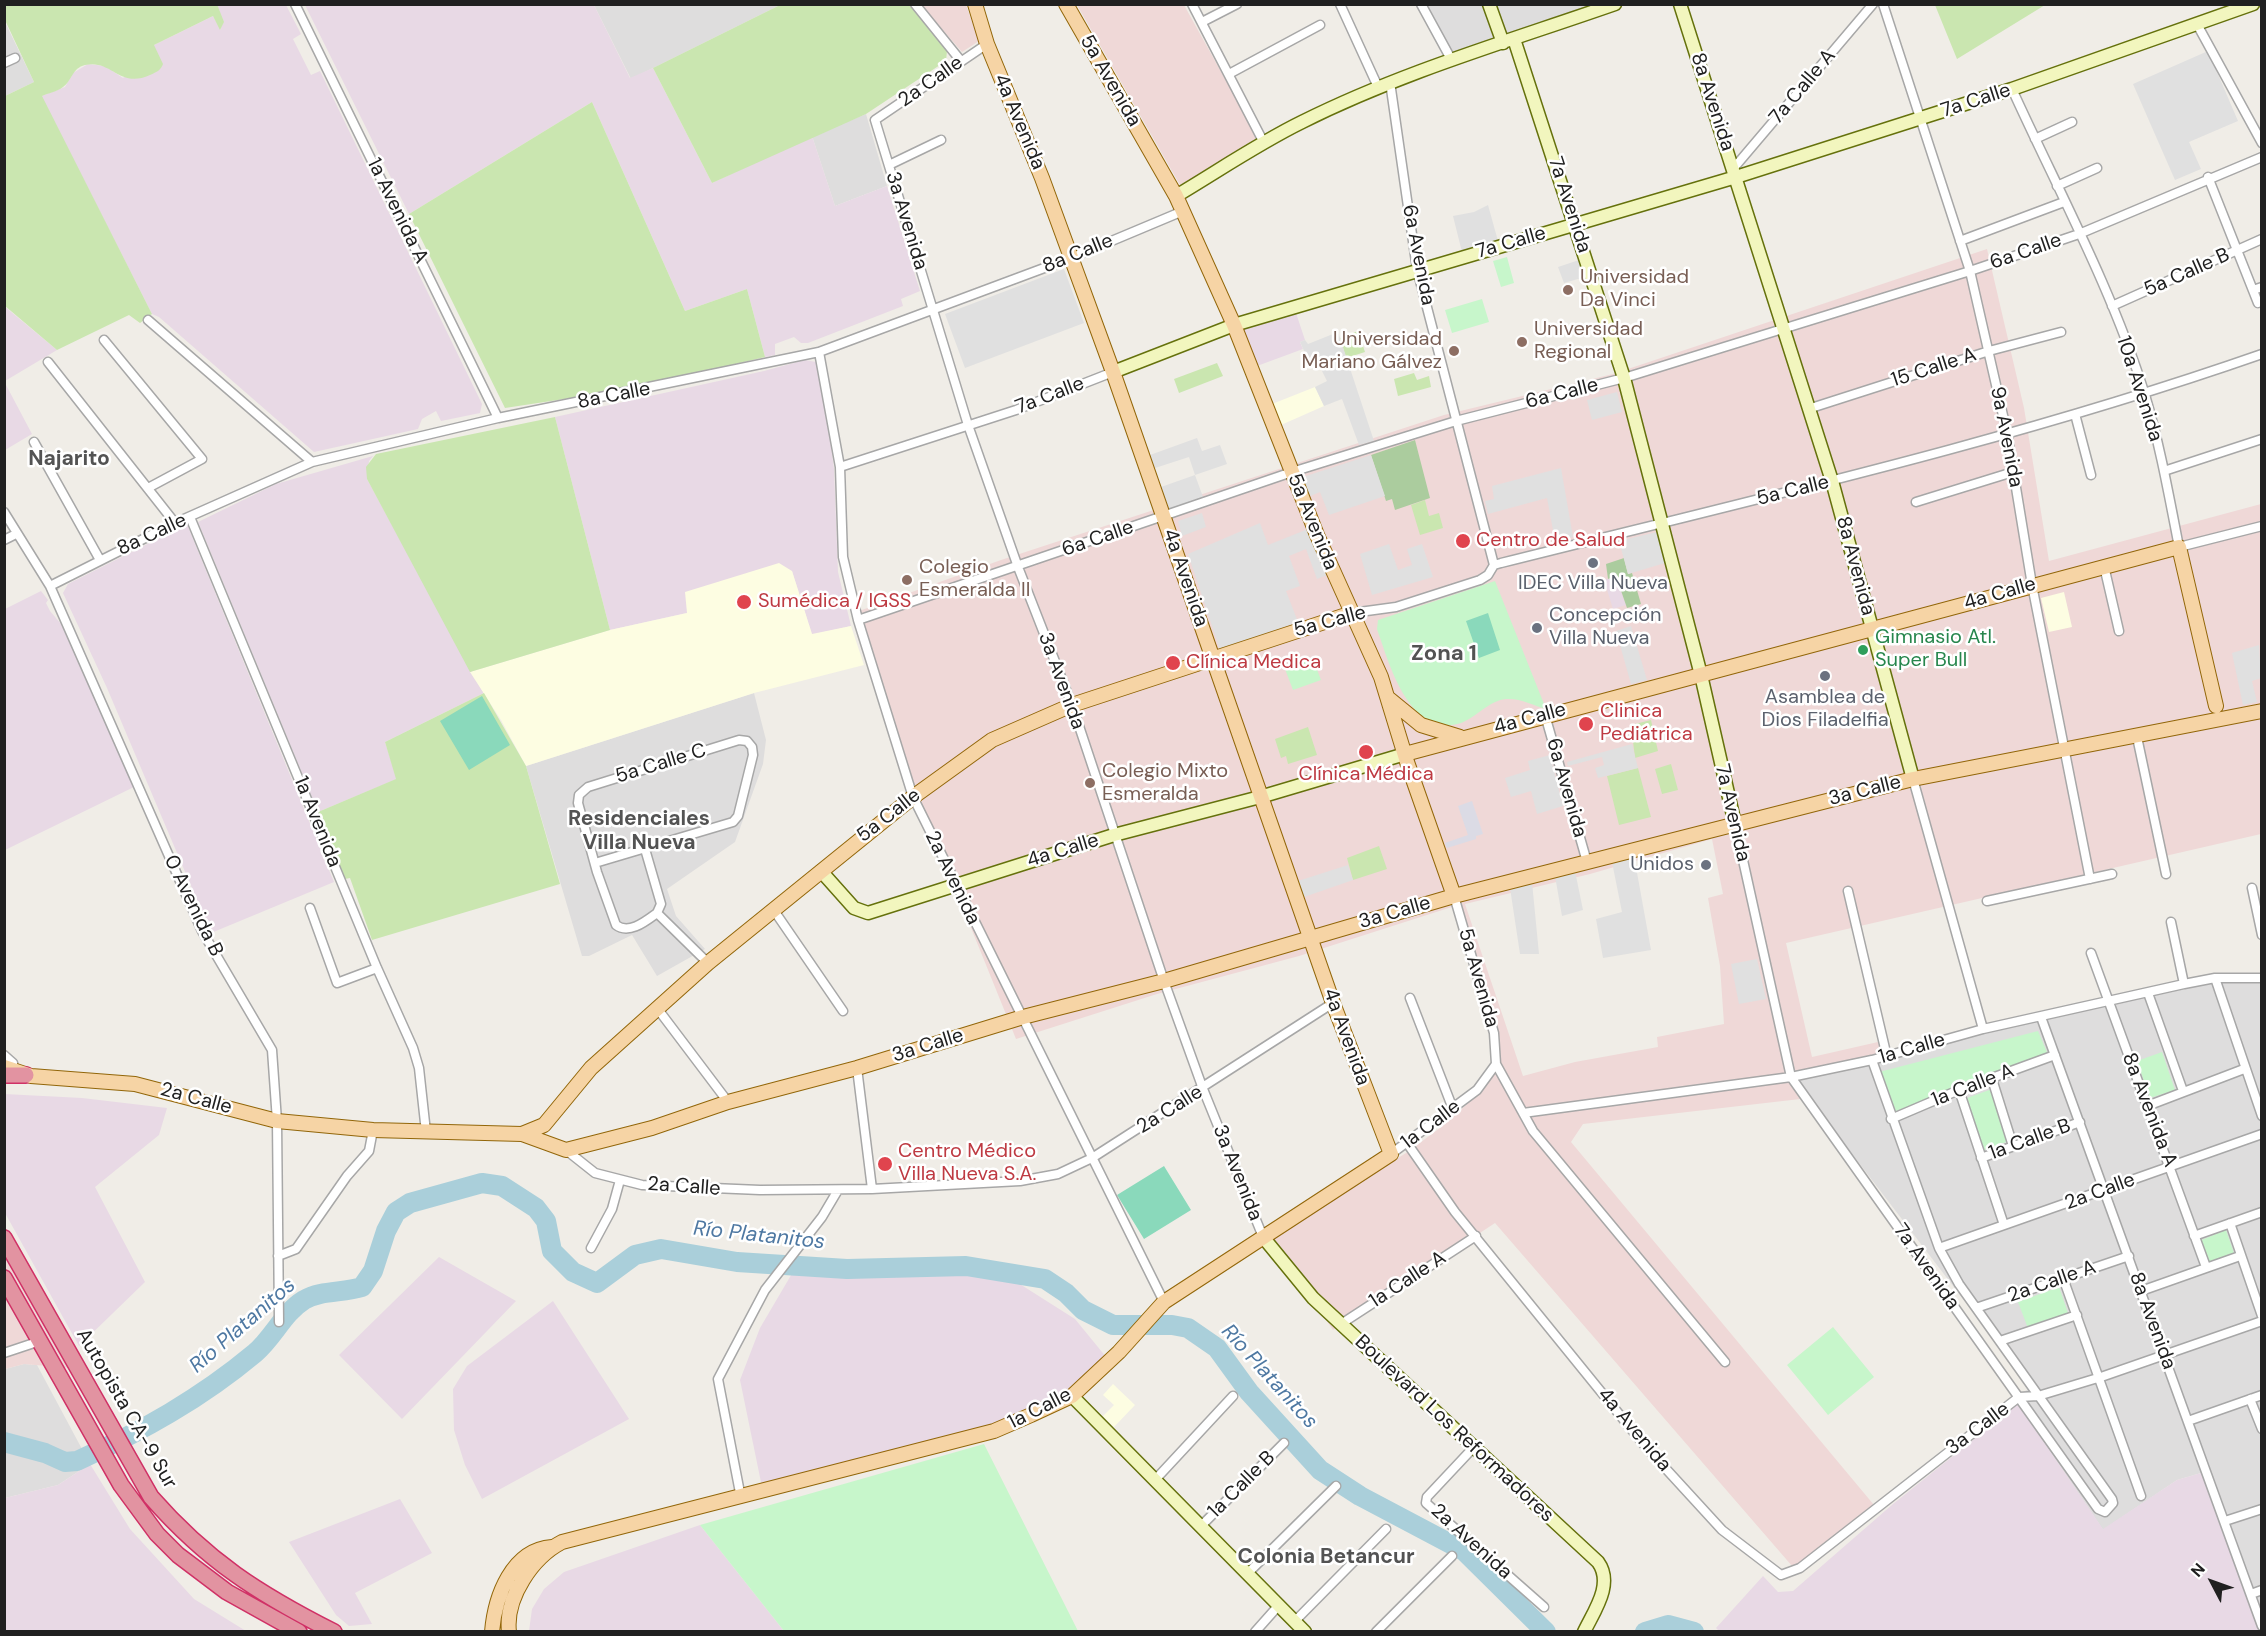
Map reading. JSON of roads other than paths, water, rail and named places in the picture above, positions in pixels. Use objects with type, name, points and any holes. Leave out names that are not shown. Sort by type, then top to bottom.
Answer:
[{"type":"highway","name":"Autopista CA-9 Sur","points":[[4,1238],[135,1473],[151,1497],[174,1523],[222,1567],[301,1615],[334,1632]]},
{"type":"highway","name":"Autopista CA-9 Sur","points":[[4,1278],[121,1485],[145,1520],[178,1555],[240,1601],[298,1632]]},
{"type":"main road","name":"4a Avenida","points":[[975,4],[987,44],[1042,178],[1113,372],[1333,1003],[1391,1154]]},
{"type":"main road","name":"5a Avenida","points":[[1066,4],[1176,196],[1234,325],[1292,472],[1352,613],[1361,629],[1388,698],[1454,896]]},
{"type":"main road","name":"7a Avenida","points":[[1489,4],[1508,41],[1576,224],[1624,378],[1663,522],[1735,824]]},
{"type":"main road","points":[[1176,196],[1264,142],[1378,87],[1451,59],[1615,4]]},
{"type":"main road","name":"8a Avenida","points":[[1680,4],[1832,482],[1913,779]]},
{"type":"main road","name":"7a Calle","points":[[1113,372],[1234,325],[1920,119],[2198,26],[2253,4]]},
{"type":"main road","name":"4a Calle","points":[[821,871],[854,908],[865,914],[1114,835],[1260,797],[1462,737],[2179,547]]},
{"type":"main road","name":"10a Avenida","points":[[2179,547],[2216,706]]},
{"type":"main road","name":"5a Calle","points":[[522,1134],[544,1125],[591,1068],[708,963],[913,797],[992,740],[1072,705],[1352,613]]},
{"type":"main road","points":[[1388,698],[1421,725],[1462,737]]},
{"type":"main road","points":[[2204,724],[2211,719],[2216,706],[2221,712],[2235,718]]},
{"type":"main road","name":"3a Calle","points":[[566,1150],[652,1128],[728,1102],[857,1068],[1023,1017],[1164,981],[1454,896],[1913,779],[2262,711]]},
{"type":"main road","name":"2a Calle","points":[[12,1072],[135,1084],[277,1121],[373,1130],[522,1134],[566,1150]]},
{"type":"main road","points":[[544,1125],[547,1139],[552,1144]]},
{"type":"main road","name":"1a Calle","points":[[492,1632],[495,1609],[513,1569],[539,1548],[552,1547],[575,1538],[741,1498],[994,1431],[1072,1396],[1119,1352],[1164,1302],[1391,1154]]},
{"type":"main road","name":"Boulevard Los Reformadores","points":[[1263,1237],[1312,1298],[1602,1567],[1605,1577],[1604,1588],[1584,1632]]},
{"type":"main road","points":[[1072,1396],[1305,1632]]},
{"type":"main road","name":"1a Calle","points":[[509,1632],[512,1607],[520,1585],[552,1547]]},
{"type":"street","name":"1a Avenida A","points":[[295,4],[498,418]]},
{"type":"street","points":[[915,4],[961,61]]},
{"type":"street","points":[[1192,4],[1264,142]]},
{"type":"street","points":[[1202,22],[1237,4]]},
{"type":"street","points":[[1340,4],[1378,87]]},
{"type":"street","points":[[1421,4],[1451,59]]},
{"type":"street","name":"7a Calle A","points":[[1735,173],[1873,4]]},
{"type":"street","name":"9a Avenida","points":[[1883,4],[1970,271],[1989,351],[2007,433],[2032,585],[2090,879]]},
{"type":"street","points":[[1229,74],[1320,25]]},
{"type":"street","points":[[2198,26],[2262,143]]},
{"type":"street","name":"2a Calle","points":[[875,120],[987,44]]},
{"type":"street","points":[[4,63],[15,58]]},
{"type":"street","name":"6a Avenida","points":[[1390,82],[1418,269],[1494,565]]},
{"type":"street","name":"10a Avenida","points":[[2012,89],[2112,306],[2144,395],[2164,471],[2179,547]]},
{"type":"street","name":"3a Avenida","points":[[875,120],[968,425],[1018,567],[1072,705],[1114,835],[1203,1089],[1263,1237]]},
{"type":"street","points":[[2035,139],[2072,122]]},
{"type":"street","points":[[889,165],[941,140]]},
{"type":"street","name":"6a Calle","points":[[858,620],[1292,472],[1456,421],[1624,378],[1970,271],[2079,234],[2208,177],[2262,157]]},
{"type":"street","points":[[2057,186],[2097,168]]},
{"type":"street","points":[[2208,177],[2237,251],[2257,288],[2258,303]]},
{"type":"street","points":[[1960,241],[2064,202]]},
{"type":"street","name":"8a Calle","points":[[50,586],[175,523],[312,462],[498,418],[630,393],[819,352],[1071,258],[1183,211]]},
{"type":"street","name":"5a Calle B","points":[[2112,306],[2262,239]]},
{"type":"street","points":[[148,320],[312,462]]},
{"type":"street","name":"15 Calle A","points":[[1808,409],[1989,351],[2061,332]]},
{"type":"street","points":[[104,340],[202,459],[148,488]]},
{"type":"street","name":"2a Avenida","points":[[819,352],[840,467],[843,557],[858,620],[913,797],[954,884],[1023,1017],[1164,1302]]},
{"type":"street","name":"5a Calle","points":[[1352,613],[1396,607],[1480,580],[1488,575],[1494,565],[1832,482],[2144,395],[2262,354]]},
{"type":"street","points":[[48,362],[175,523]]},
{"type":"street","name":"7a Calle","points":[[840,467],[1016,410],[1113,372]]},
{"type":"street","points":[[2075,414],[2091,475]]},
{"type":"street","points":[[2164,471],[2262,439]]},
{"type":"street","points":[[34,442],[100,560]]},
{"type":"street","points":[[1916,502],[2013,472]]},
{"type":"street","name":"0 Avenida B","points":[[4,512],[50,586],[202,931],[272,1050],[277,1121],[279,1322]]},
{"type":"street","name":"1a Avenida","points":[[190,517],[377,968],[413,1048],[419,1068],[426,1132]]},
{"type":"street","name":"4a Calle","points":[[2179,547],[2262,526]]},
{"type":"street","points":[[4,540],[16,534]]},
{"type":"street","points":[[2104,566],[2119,631]]},
{"type":"street","name":"6a Avenida","points":[[1545,715],[1587,862]]},
{"type":"street","points":[[2137,737],[2166,874]]},
{"type":"street","name":"5a Calle C","points":[[595,863],[578,803],[579,795],[588,787],[739,740],[747,741],[752,747],[753,755],[738,816],[730,824],[645,849]]},
{"type":"street","name":"8a Avenida","points":[[1913,779],[1983,1029]]},
{"type":"street","name":"7a Avenida","points":[[1735,824],[1791,1077],[2101,1512],[2112,1506],[2112,1499],[1976,1308],[1939,1248],[1891,1119],[1872,1060]]},
{"type":"street","points":[[645,849],[661,904],[657,913],[630,929],[619,927],[595,863],[645,849]]},
{"type":"street","points":[[1987,901],[2112,874]]},
{"type":"street","points":[[2252,888],[2262,935]]},
{"type":"street","points":[[1848,891],[1887,1057]]},
{"type":"street","name":"5a Avenida","points":[[1454,896],[1494,1033],[1496,1064],[1533,1131],[1725,1362]]},
{"type":"street","points":[[310,908],[337,983],[377,968]]},
{"type":"street","points":[[773,909],[843,1011]]},
{"type":"street","points":[[657,913],[708,963]]},
{"type":"street","points":[[2171,922],[2184,984]]},
{"type":"street","name":"8a Avenida A","points":[[2091,953],[2206,1267]]},
{"type":"street","points":[[2215,978],[2244,1069],[2262,1116]]},
{"type":"street","name":"1a Calle","points":[[1523,1113],[1791,1077],[1887,1057],[1983,1029],[2184,984],[2215,978],[2262,978]]},
{"type":"street","points":[[2148,993],[2183,1091]]},
{"type":"street","points":[[1410,998],[1453,1109]]},
{"type":"street","name":"2a Calle","points":[[566,1150],[595,1173],[620,1180],[642,1185],[720,1189],[872,1189],[1020,1181],[1058,1174],[1092,1158],[1203,1089],[1333,1003]]},
{"type":"street","points":[[657,1008],[728,1102]]},
{"type":"street","name":"8a Avenida","points":[[2041,1017],[2262,1626]]},
{"type":"street","points":[[4,1055],[12,1061],[12,1072]]},
{"type":"street","name":"1a Calle A","points":[[1891,1119],[1959,1090],[2055,1055]]},
{"type":"street","name":"1a Calle","points":[[1391,1154],[1477,1090],[1496,1064]]},
{"type":"street","points":[[857,1068],[872,1189]]},
{"type":"street","points":[[2147,1106],[2244,1069]]},
{"type":"street","points":[[1992,1079],[2013,1146]]},
{"type":"street","points":[[1959,1090],[2004,1225]]},
{"type":"street","name":"1a Calle B","points":[[1981,1158],[2080,1122]]},
{"type":"street","points":[[278,1256],[296,1249],[347,1176],[369,1151],[373,1130]]},
{"type":"street","name":"2a Calle","points":[[1939,1248],[2262,1134]]},
{"type":"street","name":"4a Avenida","points":[[1407,1143],[1455,1212],[1645,1446],[1722,1530],[1774,1572],[1784,1576],[1793,1573]]},
{"type":"street","points":[[591,1248],[612,1209],[620,1180]]},
{"type":"street","points":[[741,1498],[718,1378],[765,1290],[804,1240],[838,1190]]},
{"type":"street","points":[[2194,1236],[2262,1212]]},
{"type":"street","points":[[2230,1223],[2262,1316]]},
{"type":"street","name":"1a Calle A","points":[[1341,1324],[1476,1236]]},
{"type":"street","name":"2a Calle A","points":[[1976,1308],[2129,1256]]},
{"type":"street","points":[[2141,1291],[2240,1256]]},
{"type":"street","points":[[2063,1278],[2141,1496]]},
{"type":"street","points":[[2000,1341],[2077,1315]]},
{"type":"street","name":"3a Calle","points":[[1793,1573],[2019,1397],[2038,1396],[2100,1377],[2262,1321]]},
{"type":"street","points":[[4,1353],[40,1341]]},
{"type":"street","points":[[2188,1421],[2262,1395]]},
{"type":"street","points":[[1154,1481],[1233,1396]]},
{"type":"street","points":[[2250,1399],[2262,1429]]},
{"type":"street","name":"1a Calle B","points":[[1200,1527],[1284,1443]]},
{"type":"street","name":"2a Avenida","points":[[1473,1448],[1427,1497],[1426,1503],[1544,1607]]},
{"type":"street","points":[[1247,1574],[1336,1486]]},
{"type":"street","points":[[2225,1521],[2262,1509]]},
{"type":"street","points":[[1295,1621],[1386,1529]]},
{"type":"street","points":[[1376,1632],[1452,1556]]},
{"type":"street","points":[[2251,1594],[2262,1590]]},
{"type":"street","points":[[1255,1632],[1279,1605]]},
{"type":"waterway","name":"Río Platanitos","points":[[4,1442],[45,1453],[65,1462],[77,1461],[147,1426],[234,1370],[255,1353],[290,1312],[304,1300],[318,1295],[362,1287],[373,1271],[386,1231],[396,1212],[410,1203],[482,1183],[502,1186],[536,1208],[546,1221],[552,1251],[573,1272],[597,1283],[635,1255],[661,1249],[737,1262],[847,1269],[966,1266],[1045,1279],[1066,1293],[1083,1310],[1113,1325],[1172,1325],[1188,1328],[1217,1348],[1249,1392],[1320,1470],[1360,1496],[1464,1551],[1546,1632]]},
{"type":"waterway","name":"Río Platanitos","points":[[1645,1632],[1668,1625],[1694,1632]]},
{"type":"place","name":"Universidad Da Vinci","points":[[1568,290]]},
{"type":"place","name":"Universidad Regional","points":[[1522,342]]},
{"type":"place","name":"Universidad Mariano Gálvez","points":[[1454,351]]},
{"type":"place","name":"Centro de Salud","points":[[1463,541]]},
{"type":"place","name":"IDEC Villa Nueva","points":[[1593,563]]},
{"type":"place","name":"Colegio Esmeralda II","points":[[907,580]]},
{"type":"place","name":"Sumédica / IGSS","points":[[744,602]]},
{"type":"place","name":"Concepción Villa Nueva","points":[[1537,628]]},
{"type":"place","name":"Gimnasio Atl. Super Bull","points":[[1863,650]]},
{"type":"place","name":"Clínica Medica","points":[[1173,663]]},
{"type":"place","name":"Asamblea de Dios Filadelfia","points":[[1825,676]]},
{"type":"place","name":"Clinica Pediátrica","points":[[1586,724]]},
{"type":"place","name":"Clínica Médica","points":[[1366,752]]},
{"type":"place","name":"Colegio Mixto Esmeralda","points":[[1090,783]]},
{"type":"place","name":"Unidos","points":[[1706,865]]},
{"type":"place","name":"Centro Médico Villa Nueva S.A.","points":[[885,1164]]},
{"type":"district","name":"Najarito","points":[[69,459]]},
{"type":"district","name":"Zona 1","points":[[1444,654]]},
{"type":"district","name":"Residenciales Villa Nueva","points":[[639,831]]},
{"type":"district","name":"Colonia Betancur","points":[[1326,1557]]}]
